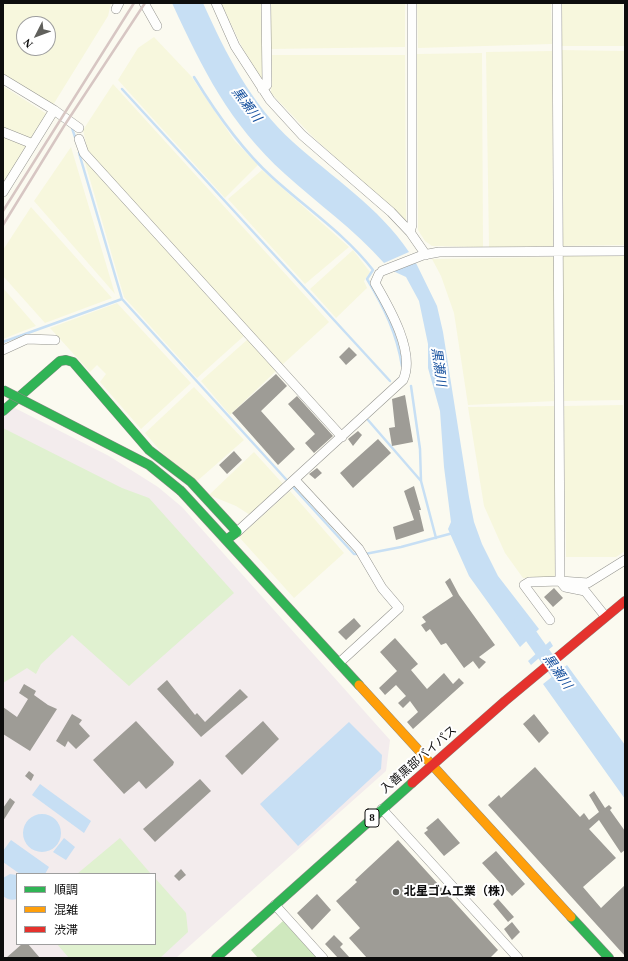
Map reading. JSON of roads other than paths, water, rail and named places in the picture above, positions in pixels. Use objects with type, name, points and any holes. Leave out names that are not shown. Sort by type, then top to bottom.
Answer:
[{"type":"main road","points":[[3,411],[60,361],[66,360],[73,362],[149,450],[191,482],[237,532],[226,540]]},
{"type":"main road","points":[[3,390],[149,465],[181,490],[609,958]]},
{"type":"main road","name":"入善黒部バイパス","points":[[216,958],[432,765],[605,616],[625,601]]},
{"type":"street","points":[[144,3],[157,26]]},
{"type":"street","points":[[216,3],[235,46],[262,89],[302,135],[391,212],[410,232],[425,255]]},
{"type":"street","points":[[262,89],[267,85],[266,3]]},
{"type":"street","points":[[410,232],[412,225],[412,3]]},
{"type":"street","points":[[557,3],[560,582],[565,587],[585,591],[605,616]]},
{"type":"street","points":[[3,79],[54,110],[79,128]]},
{"type":"street","points":[[3,192],[54,110]]},
{"type":"street","points":[[3,132],[33,144]]},
{"type":"street","points":[[79,139],[84,153],[342,437]]},
{"type":"street","points":[[237,532],[395,390],[403,380],[407,372],[407,362],[393,314],[375,283],[380,272],[425,255],[439,252],[625,251]]},
{"type":"street","points":[[3,350],[26,339],[55,340]]},
{"type":"street","points":[[295,480],[359,549],[382,588],[399,608],[339,663]]},
{"type":"street","points":[[550,620],[524,585],[529,582],[588,584],[625,560]]},
{"type":"street","points":[[382,809],[518,958]]},
{"type":"street","points":[[275,905],[323,958]]},
{"type":"water","points":[[172,3],[203,3],[221,41],[241,77],[264,111],[293,142],[370,207],[397,236],[409,252],[384,263],[361,239],[297,185],[265,155],[248,135],[219,94],[195,51]]},
{"type":"water","points":[[416,263],[437,306],[443,332],[474,522],[482,544],[498,576],[539,629],[520,647],[469,576],[448,529],[451,522],[444,467],[440,411],[428,368],[428,344],[419,301],[406,277],[393,271]]},
{"type":"water","points":[[550,641],[553,646],[531,665],[528,661]]},
{"type":"water","points":[[567,665],[625,745],[625,799],[543,684]]},
{"type":"water","points":[[349,722],[382,755],[381,769],[298,846],[260,804]]},
{"type":"water","points":[[40,784],[91,821],[84,833],[32,795]]},
{"type":"water","points":[[42,814],[52,817],[58,823],[61,833],[58,843],[52,849],[42,852],[32,849],[26,843],[23,833],[26,823],[32,817]]},
{"type":"water","points":[[64,838],[75,847],[66,860],[53,852]]},
{"type":"water","points":[[11,840],[49,867],[46,873],[19,873],[3,862],[3,851]]},
{"type":"water","points":[[10,874],[16,875],[16,900],[9,899],[3,896],[3,878]]},
{"type":"waterway","points":[[194,77],[220,117],[250,155],[272,177],[338,233],[373,270],[367,279],[389,321],[397,343],[402,366]]},
{"type":"waterway","points":[[122,89],[390,381]]},
{"type":"waterway","points":[[72,128],[76,140]]},
{"type":"waterway","points":[[79,153],[122,299],[354,554],[360,554]]},
{"type":"waterway","points":[[3,342],[122,299]]},
{"type":"waterway","points":[[411,386],[420,449],[421,481]]},
{"type":"waterway","points":[[368,420],[421,481],[436,538]]},
{"type":"waterway","points":[[365,554],[401,547],[453,533]]},
{"type":"waterway","name":"黒瀬川","points":[[521,622],[568,688]]},
{"type":"railway","points":[[3,211],[134,3]]},
{"type":"railway","points":[[3,225],[64,126],[145,3]]},
{"type":"place","name":"北星ゴム工業（株）","points":[[396,892]]}]
